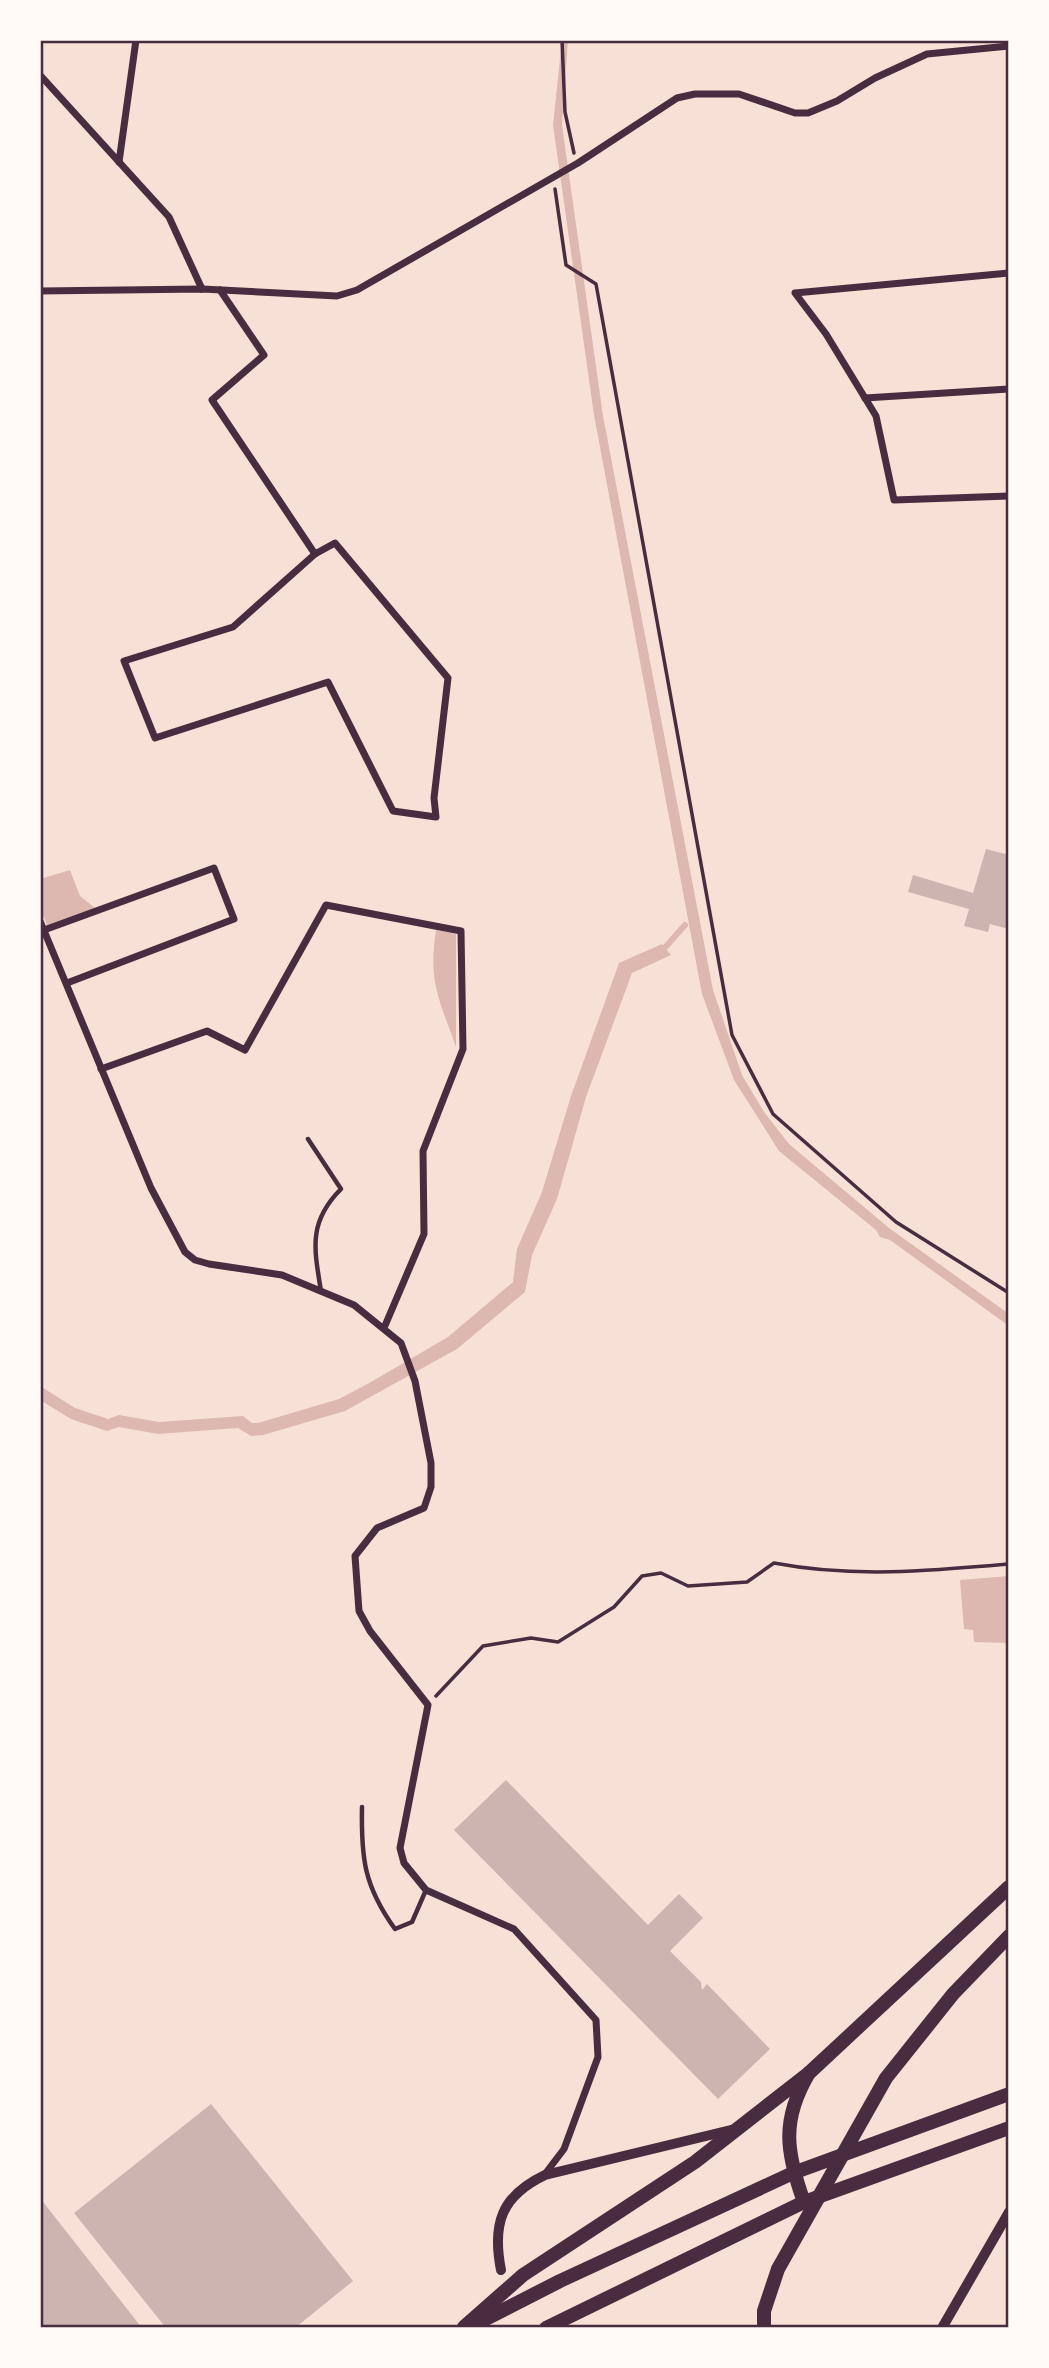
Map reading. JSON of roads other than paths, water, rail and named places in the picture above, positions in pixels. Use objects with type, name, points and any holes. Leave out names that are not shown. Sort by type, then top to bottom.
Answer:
[{"type":"main road","points":[[466,2328],[523,2275],[666,2183],[809,2073],[1009,1887]]},
{"type":"main road","points":[[764,2328],[769,2292],[792,2242],[868,2109],[902,2055],[953,1994],[1009,1936]]},
{"type":"main road","points":[[804,2202],[793,2173],[789,2149],[790,2112],[796,2094],[809,2073]]},
{"type":"main road","points":[[466,2328],[560,2281],[793,2173],[1009,2094]]},
{"type":"main road","points":[[546,2328],[804,2202],[1009,2128]]},
{"type":"street","points":[[119,162],[136,40]]},
{"type":"street","points":[[40,291],[202,289],[337,296],[357,290],[578,163],[677,98],[695,94],[739,94],[795,113],[808,113],[837,101],[875,78],[927,54],[1009,46]]},
{"type":"street","points":[[40,75],[169,217],[202,289]]},
{"type":"street","points":[[1009,273],[795,293],[826,334],[876,416],[894,500],[1009,496]]},
{"type":"street","points":[[220,290],[264,355],[212,400],[315,554]]},
{"type":"street","points":[[865,398],[1009,389]]},
{"type":"street","points":[[335,543],[448,678],[434,799],[436,817],[393,811],[328,682],[155,738],[124,661],[233,627],[315,554],[335,543]]},
{"type":"street","points":[[44,930],[214,869],[234,919],[67,984]]},
{"type":"street","points":[[101,1069],[207,1031],[245,1050],[326,905],[461,931],[463,1049],[423,1151],[424,1234],[384,1328]]},
{"type":"street","points":[[40,921],[151,1188],[185,1252],[195,1260],[282,1275],[321,1291],[354,1306],[401,1343],[415,1381],[431,1463],[431,1487],[424,1508],[377,1528],[364,1540],[355,1556],[354,1578],[359,1611],[370,1631],[428,1705],[401,1848],[404,1863],[426,1890],[514,1929],[596,2020],[598,2057],[564,2149],[545,2175]]},
{"type":"street","points":[[501,2270],[495,2242],[504,2212],[521,2187],[545,2175],[742,2127]]},
{"type":"street","points":[[942,2328],[1009,2212]]},
{"type":"lane","points":[[308,1139],[341,1189],[324,1206],[314,1242],[321,1291]]},
{"type":"lane","points":[[362,1807],[361,1856],[381,1909],[395,1929],[412,1922],[426,1890]]},
{"type":"waterway","points":[[661,952],[685,925]]}]
